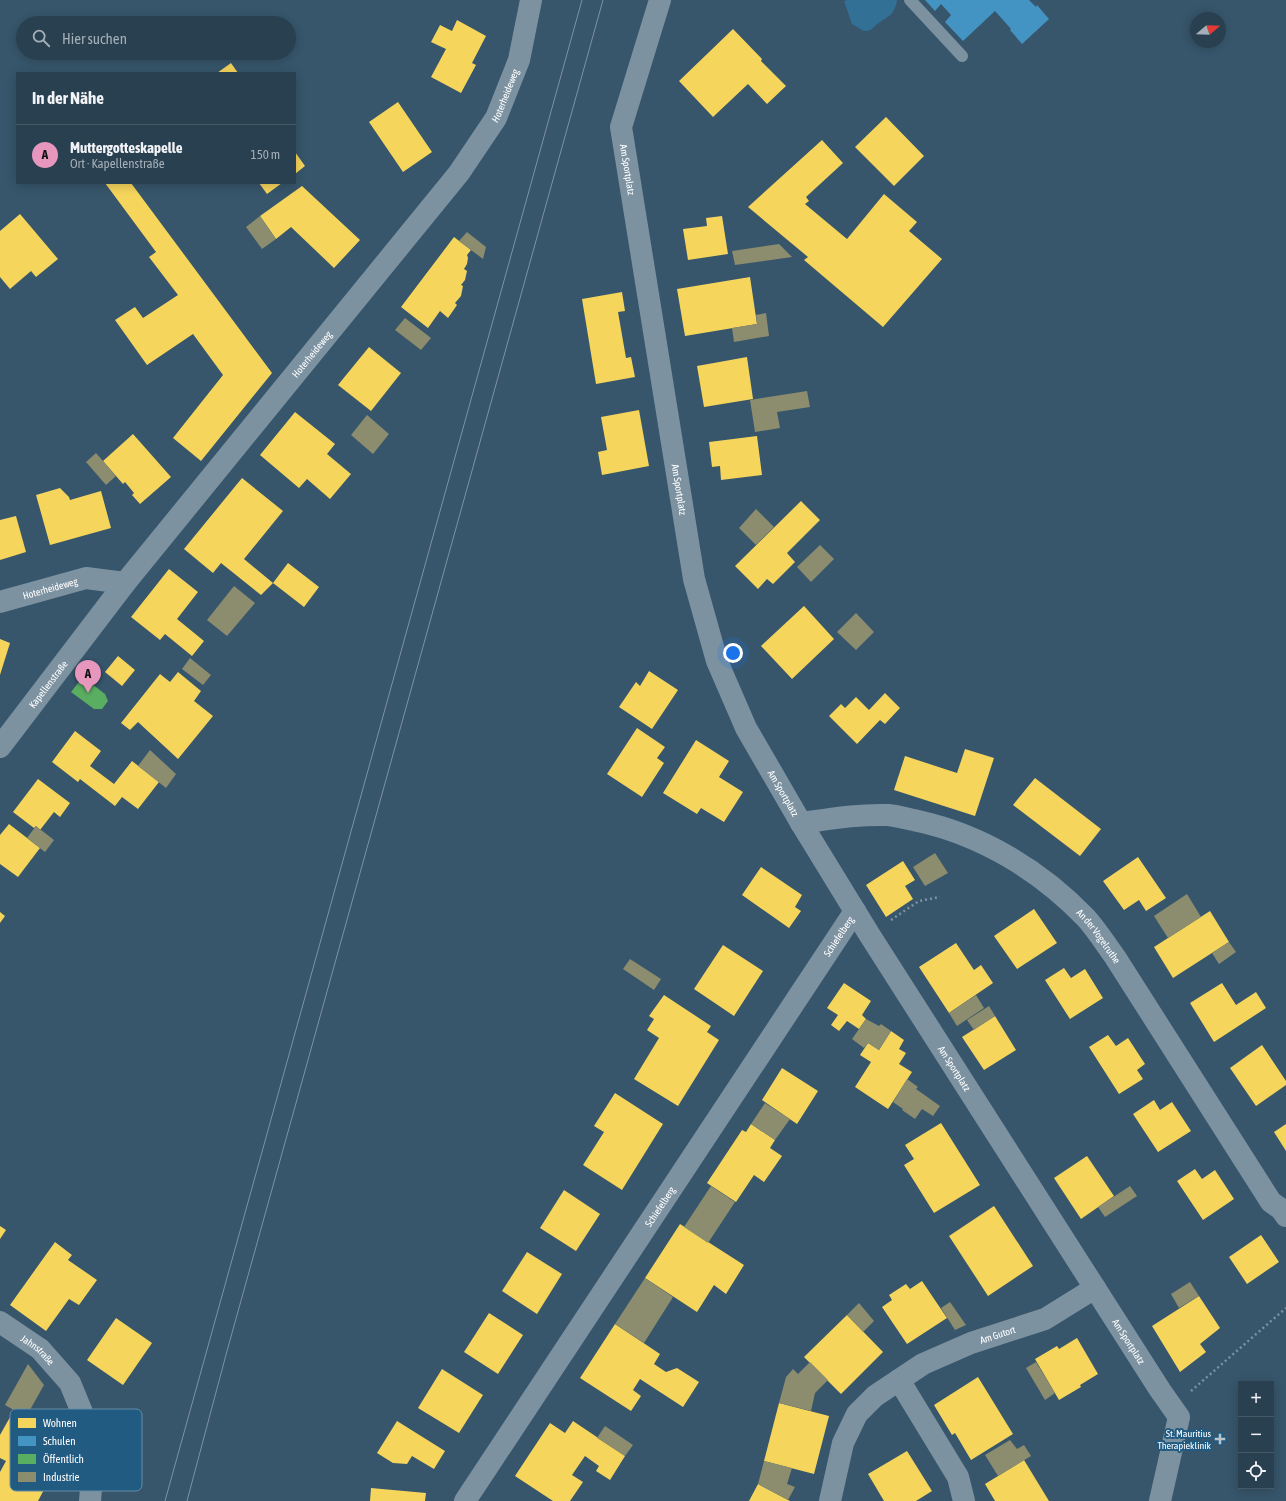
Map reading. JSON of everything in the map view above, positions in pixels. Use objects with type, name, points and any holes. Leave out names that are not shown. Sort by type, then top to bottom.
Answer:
[{"type":"street","name":"Hoterheideweg","points":[[0,602],[86,578],[125,583],[459,173],[496,118],[519,60],[531,0]]},
{"type":"street","name":"Am Sportplatz","points":[[660,0],[621,127],[694,579],[717,661],[746,728],[801,823],[869,934],[1179,1417]]},
{"type":"street","name":"Kapellenstraße","points":[[0,747],[125,583]]},
{"type":"street","name":"An der Vogelruthe","points":[[801,823],[850,815],[890,815],[943,827],[998,851],[1031,871],[1062,895],[1088,920],[1115,957],[1271,1202],[1281,1209],[1286,1216]]},
{"type":"street","name":"Schiefelberg","points":[[464,1501],[855,911]]},
{"type":"street","name":"Am Gutort","points":[[830,1501],[843,1443],[857,1414],[874,1396],[924,1364],[971,1343],[1045,1319],[1095,1288]]},
{"type":"street","name":"Jahnstraße","points":[[0,1322],[40,1349],[70,1383],[81,1409]]},
{"type":"street","points":[[899,1380],[958,1477],[964,1501]]},
{"type":"street","points":[[1160,1501],[1179,1417]]},
{"type":"street","name":"Jahnstraße","points":[[90,1501],[91,1491]]},
{"type":"lane","points":[[910,0],[962,56]]},
{"type":"path","points":[[869,934],[919,901],[940,897]]},
{"type":"path","points":[[1179,1417],[1192,1390],[1286,1308]]},
{"type":"shaded area","points":[[897,0],[892,14],[870,30],[864,31],[852,24],[844,1]]},
{"type":"building: Wohnen","points":[[457,20],[486,36],[472,63],[476,65],[461,93],[431,77],[446,49],[431,42],[440,25],[452,31]]},
{"type":"building: Wohnen","points":[[733,29],[762,59],[761,61],[786,86],[767,104],[748,84],[713,117],[679,81]]},
{"type":"building: Wohnen","points":[[231,63],[237,72],[218,72]]},
{"type":"building: Wohnen","points":[[398,102],[432,152],[403,172],[369,122]]},
{"type":"building: Wohnen","points":[[886,117],[924,156],[894,186],[855,147]]},
{"type":"building: Wohnen","points":[[822,140],[843,163],[806,197],[809,201],[805,204],[847,239],[884,194],[917,222],[909,231],[942,259],[883,327],[804,260],[808,257],[748,207]]},
{"type":"building: Wohnen","points":[[296,153],[305,166],[296,173]]},
{"type":"building: Wohnen","points":[[106,184],[132,184],[272,373],[201,461],[173,438],[223,375],[193,334],[147,365],[115,320],[135,307],[143,318],[178,295],[149,257],[156,252]]},
{"type":"building: Wohnen","points":[[260,184],[281,184],[267,194]]},
{"type":"building: Wohnen","points":[[302,186],[360,240],[334,268],[291,227],[276,239],[260,216]]},
{"type":"building: Wohnen","points":[[20,214],[58,259],[36,277],[31,271],[10,289],[0,277],[0,231]]},
{"type":"building: Wohnen","points":[[722,216],[728,254],[688,260],[683,229],[707,226],[706,218]]},
{"type":"building: Wohnen","points":[[454,237],[471,250],[467,255],[467,264],[464,269],[467,271],[465,280],[461,285],[463,286],[461,296],[455,303],[457,305],[448,318],[440,311],[428,328],[401,307]]},
{"type":"building: Wohnen","points":[[750,277],[757,324],[685,336],[677,289]]},
{"type":"building: Wohnen","points":[[622,292],[625,311],[618,312],[626,358],[631,357],[635,377],[596,384],[582,299]]},
{"type":"building: Wohnen","points":[[369,347],[401,373],[371,411],[338,385]]},
{"type":"building: Wohnen","points":[[747,357],[753,399],[704,407],[697,366]]},
{"type":"building: Wohnen","points":[[639,410],[649,466],[602,475],[598,452],[607,450],[601,417]]},
{"type":"building: Wohnen","points":[[295,412],[335,444],[327,454],[351,474],[330,499],[307,479],[299,488],[260,455]]},
{"type":"building: Wohnen","points":[[133,434],[171,477],[140,504],[132,495],[134,493],[125,482],[123,484],[103,461]]},
{"type":"building: Wohnen","points":[[757,436],[762,475],[721,480],[720,466],[712,467],[709,442]]},
{"type":"building: Wohnen","points":[[242,478],[283,511],[244,559],[273,583],[261,595],[221,563],[213,573],[184,549]]},
{"type":"building: Wohnen","points":[[60,488],[70,500],[101,491],[111,528],[50,545],[36,495]]},
{"type":"building: Wohnen","points":[[801,501],[820,520],[787,553],[795,562],[773,584],[767,579],[758,589],[735,566]]},
{"type":"building: Wohnen","points":[[16,516],[26,552],[0,560],[0,520]]},
{"type":"building: Wohnen","points":[[288,563],[319,587],[304,607],[273,583]]},
{"type":"building: Wohnen","points":[[169,569],[198,592],[177,619],[204,641],[192,656],[165,634],[160,640],[131,617]]},
{"type":"building: Wohnen","points":[[804,606],[834,639],[792,679],[761,646]]},
{"type":"building: Wohnen","points":[[0,639],[10,643],[0,675]]},
{"type":"building: Wohnen","points":[[118,656],[135,670],[122,686],[105,672]]},
{"type":"building: Wohnen","points":[[649,671],[678,690],[652,729],[619,707],[636,682],[640,686]]},
{"type":"building: Wohnen","points":[[178,672],[201,691],[194,701],[213,716],[178,759],[138,722],[130,730],[121,723],[160,674],[170,682]]},
{"type":"building: Wohnen","points":[[885,693],[900,708],[885,724],[880,720],[857,744],[829,716],[841,704],[845,708],[856,697],[869,710]]},
{"type":"building: Wohnen","points":[[637,728],[665,747],[657,758],[664,763],[642,797],[607,774]]},
{"type":"building: Wohnen","points":[[75,731],[101,751],[90,766],[114,784],[132,761],[159,782],[138,809],[122,797],[115,806],[80,779],[78,782],[52,762]]},
{"type":"building: Wohnen","points":[[696,740],[729,761],[719,777],[743,792],[724,822],[701,808],[697,814],[663,793]]},
{"type":"building: Wohnen","points":[[965,749],[994,758],[975,816],[894,790],[905,756],[957,773]]},
{"type":"building: Wohnen","points":[[1035,778],[1101,829],[1080,856],[1013,805]]},
{"type":"building: Wohnen","points":[[38,779],[70,803],[60,817],[54,812],[40,830],[36,826],[34,828],[13,812]]},
{"type":"building: Wohnen","points":[[9,824],[40,848],[18,877],[0,864],[0,835]]},
{"type":"building: Wohnen","points":[[1138,857],[1166,898],[1146,911],[1139,900],[1124,910],[1103,881]]},
{"type":"building: Wohnen","points":[[903,861],[915,880],[905,886],[913,899],[886,917],[866,885]]},
{"type":"building: Wohnen","points":[[761,867],[802,895],[795,907],[801,911],[789,928],[742,895]]},
{"type":"building: Wohnen","points":[[1034,909],[1057,943],[1017,969],[994,936]]},
{"type":"building: Wohnen","points":[[1210,911],[1229,942],[1173,978],[1154,947]]},
{"type":"building: Wohnen","points":[[0,912],[5,916],[0,923]]},
{"type":"building: Wohnen","points":[[956,943],[974,970],[981,965],[993,983],[949,1013],[919,967]]},
{"type":"building: Wohnen","points":[[723,945],[763,971],[734,1016],[694,989]]},
{"type":"building: Wohnen","points":[[1064,968],[1071,978],[1085,969],[1103,998],[1070,1019],[1045,980]]},
{"type":"building: Wohnen","points":[[844,983],[871,1001],[862,1015],[866,1019],[859,1029],[847,1021],[839,1031],[831,1025],[838,1015],[827,1008]]},
{"type":"building: Wohnen","points":[[1222,983],[1236,1005],[1256,992],[1266,1008],[1214,1042],[1190,1003]]},
{"type":"building: Wohnen","points":[[664,995],[711,1026],[707,1032],[719,1040],[678,1106],[634,1079],[659,1038],[647,1030],[654,1019],[649,1016]]},
{"type":"building: Wohnen","points":[[995,1016],[1016,1050],[984,1070],[962,1037]]},
{"type":"building: Wohnen","points":[[891,1031],[904,1040],[899,1049],[906,1053],[899,1064],[912,1072],[888,1109],[855,1087],[871,1062],[860,1055],[868,1043],[879,1050]]},
{"type":"building: Wohnen","points":[[1108,1035],[1116,1046],[1128,1038],[1145,1064],[1137,1070],[1143,1079],[1119,1094],[1089,1047]]},
{"type":"building: Wohnen","points":[[1262,1045],[1286,1081],[1286,1085],[1256,1106],[1230,1068]]},
{"type":"building: Wohnen","points":[[782,1068],[818,1091],[797,1124],[762,1100]]},
{"type":"building: Wohnen","points":[[615,1093],[663,1124],[622,1190],[583,1165],[604,1132],[594,1126]]},
{"type":"building: Wohnen","points":[[1154,1100],[1160,1110],[1172,1102],[1191,1131],[1158,1152],[1133,1114]]},
{"type":"building: Wohnen","points":[[941,1123],[980,1185],[934,1213],[904,1165],[914,1159],[905,1145]]},
{"type":"building: Wohnen","points":[[751,1124],[775,1140],[770,1148],[782,1156],[764,1182],[754,1175],[736,1202],[707,1183],[742,1130],[746,1132]]},
{"type":"building: Wohnen","points":[[1286,1124],[1286,1151],[1274,1132]]},
{"type":"building: Wohnen","points":[[1087,1156],[1114,1196],[1081,1219],[1054,1178]]},
{"type":"building: Wohnen","points":[[1195,1169],[1202,1179],[1215,1170],[1234,1199],[1203,1220],[1177,1181]]},
{"type":"building: Wohnen","points":[[564,1190],[600,1214],[576,1251],[540,1228]]},
{"type":"building: Wohnen","points":[[994,1206],[1033,1266],[988,1296],[949,1236]]},
{"type":"building: Wohnen","points":[[680,1224],[744,1265],[726,1294],[714,1285],[697,1312],[645,1278]]},
{"type":"building: Wohnen","points":[[0,1226],[6,1230],[0,1239]]},
{"type":"building: Wohnen","points":[[1261,1235],[1279,1262],[1247,1284],[1229,1257]]},
{"type":"building: Wohnen","points":[[55,1242],[72,1255],[68,1260],[97,1280],[79,1305],[69,1299],[46,1331],[10,1305]]},
{"type":"building: Wohnen","points":[[527,1252],[562,1274],[537,1314],[502,1291]]},
{"type":"building: Wohnen","points":[[922,1281],[947,1318],[907,1344],[882,1307],[892,1300],[889,1295],[906,1284],[910,1289]]},
{"type":"building: Wohnen","points":[[1199,1296],[1220,1328],[1200,1344],[1206,1352],[1180,1372],[1152,1326]]},
{"type":"building: Wohnen","points":[[489,1313],[523,1335],[498,1374],[464,1352]]},
{"type":"building: Wohnen","points":[[847,1315],[883,1352],[841,1394],[804,1357]]},
{"type":"building: Wohnen","points":[[116,1318],[152,1343],[123,1385],[87,1360]]},
{"type":"building: Wohnen","points":[[615,1324],[660,1354],[654,1364],[666,1372],[677,1368],[699,1382],[683,1407],[640,1379],[633,1390],[641,1396],[631,1411],[580,1378]]},
{"type":"building: Wohnen","points":[[1077,1338],[1098,1374],[1080,1385],[1081,1387],[1059,1400],[1035,1359],[1057,1346],[1059,1349]]},
{"type":"building: Wohnen","points":[[442,1369],[483,1395],[459,1433],[418,1408]]},
{"type":"building: Wohnen","points":[[978,1377],[1013,1434],[971,1460],[955,1433],[952,1435],[934,1405]]},
{"type":"building: Wohnen","points":[[779,1403],[829,1416],[814,1474],[764,1461]]},
{"type":"building: Wohnen","points":[[10,1417],[10,1491],[43,1491],[38,1501],[0,1501],[0,1472],[6,1461],[0,1458],[0,1435]]},
{"type":"building: Wohnen","points":[[397,1421],[445,1451],[434,1469],[412,1456],[407,1464],[393,1463],[377,1453]]},
{"type":"building: Wohnen","points":[[573,1421],[625,1456],[610,1480],[596,1471],[599,1466],[585,1456],[572,1475],[583,1482],[570,1501],[553,1501],[515,1476],[550,1423],[565,1433]]},
{"type":"building: Wohnen","points":[[907,1451],[932,1491],[916,1501],[884,1501],[868,1474]]},
{"type":"building: Wohnen","points":[[1024,1460],[1049,1501],[995,1501],[985,1484]]},
{"type":"building: Wohnen","points":[[758,1484],[790,1501],[749,1501]]},
{"type":"building: Wohnen","points":[[371,1488],[426,1493],[425,1501],[370,1501]]},
{"type":"building: Schulen","points":[[925,0],[1029,0],[1036,7],[1037,5],[1049,19],[1022,44],[995,11],[963,41],[945,22],[951,15],[941,4],[935,11]]},
{"type":"building: Öffentlich","points":[[83,677],[105,694],[108,701],[102,709],[94,709],[71,692]]},
{"type":"building: Industrie","points":[[260,216],[276,239],[262,249],[246,227]]},
{"type":"building: Industrie","points":[[467,232],[486,247],[483,259],[459,241]]},
{"type":"building: Industrie","points":[[779,244],[792,257],[735,265],[732,251]]},
{"type":"building: Industrie","points":[[766,313],[769,336],[734,342],[732,328],[757,324],[756,315]]},
{"type":"building: Industrie","points":[[405,318],[431,338],[421,350],[395,330]]},
{"type":"building: Industrie","points":[[807,391],[810,407],[777,412],[780,428],[755,432],[750,400]]},
{"type":"building: Industrie","points":[[367,415],[389,434],[373,454],[351,435]]},
{"type":"building: Industrie","points":[[96,453],[116,476],[106,485],[86,462]]},
{"type":"building: Industrie","points":[[756,509],[774,527],[756,545],[739,528]]},
{"type":"building: Industrie","points":[[820,545],[834,559],[811,582],[797,567]]},
{"type":"building: Industrie","points":[[234,586],[255,603],[227,636],[207,620]]},
{"type":"building: Industrie","points":[[856,613],[874,632],[856,650],[837,632]]},
{"type":"building: Industrie","points":[[190,658],[211,675],[203,685],[182,669]]},
{"type":"building: Industrie","points":[[150,750],[176,774],[166,788],[138,766]]},
{"type":"building: Industrie","points":[[36,826],[54,840],[45,852],[27,838]]},
{"type":"building: Industrie","points":[[935,853],[948,873],[925,886],[913,867]]},
{"type":"building: Industrie","points":[[1187,894],[1201,917],[1168,938],[1154,916]]},
{"type":"building: Industrie","points":[[1229,942],[1236,952],[1219,964],[1212,953]]},
{"type":"building: Industrie","points":[[630,959],[661,979],[654,990],[623,969]]},
{"type":"building: Industrie","points":[[976,995],[984,1008],[957,1026],[949,1013]]},
{"type":"building: Industrie","points":[[989,1006],[995,1016],[974,1030],[967,1020]]},
{"type":"building: Industrie","points":[[866,1019],[879,1026],[881,1024],[891,1031],[879,1050],[868,1043],[864,1048],[852,1039]]},
{"type":"building: Industrie","points":[[907,1079],[918,1087],[916,1089],[940,1106],[933,1116],[922,1109],[915,1119],[893,1102]]},
{"type":"building: Industrie","points":[[765,1103],[790,1119],[775,1140],[751,1124]]},
{"type":"building: Industrie","points":[[711,1186],[735,1202],[708,1243],[684,1227]]},
{"type":"building: Industrie","points":[[1130,1186],[1137,1196],[1105,1217],[1098,1207]]},
{"type":"building: Industrie","points":[[645,1278],[673,1297],[644,1343],[615,1324]]},
{"type":"building: Industrie","points":[[1190,1282],[1199,1296],[1179,1308],[1171,1294]]},
{"type":"building: Industrie","points":[[950,1302],[966,1325],[955,1330],[941,1308]]},
{"type":"building: Industrie","points":[[859,1303],[874,1321],[863,1332],[847,1315]]},
{"type":"building: Industrie","points":[[810,1362],[828,1380],[815,1393],[811,1411],[779,1403],[786,1377],[793,1369],[798,1374]]},
{"type":"building: Industrie","points":[[1036,1362],[1055,1393],[1045,1400],[1026,1368]]},
{"type":"building: Industrie","points":[[28,1364],[44,1385],[30,1409],[12,1409],[5,1405]]},
{"type":"building: Industrie","points":[[605,1426],[633,1445],[625,1456],[597,1438]]},
{"type":"building: Industrie","points":[[1010,1440],[1017,1449],[1024,1445],[1031,1456],[998,1476],[985,1455]]},
{"type":"building: Industrie","points":[[764,1461],[792,1468],[787,1484],[795,1487],[788,1500],[758,1484]]},
{"type":"tram line","points":[[165,1501],[582,0]]},
{"type":"tram line","points":[[187,1501],[227,1351],[603,0]]},
{"type":"place","name":"Muttergotteskapelle","points":[[88,693]]},
{"type":"place","name":"St. Mauritius Therapieklinik","points":[[1220,1439]]}]
